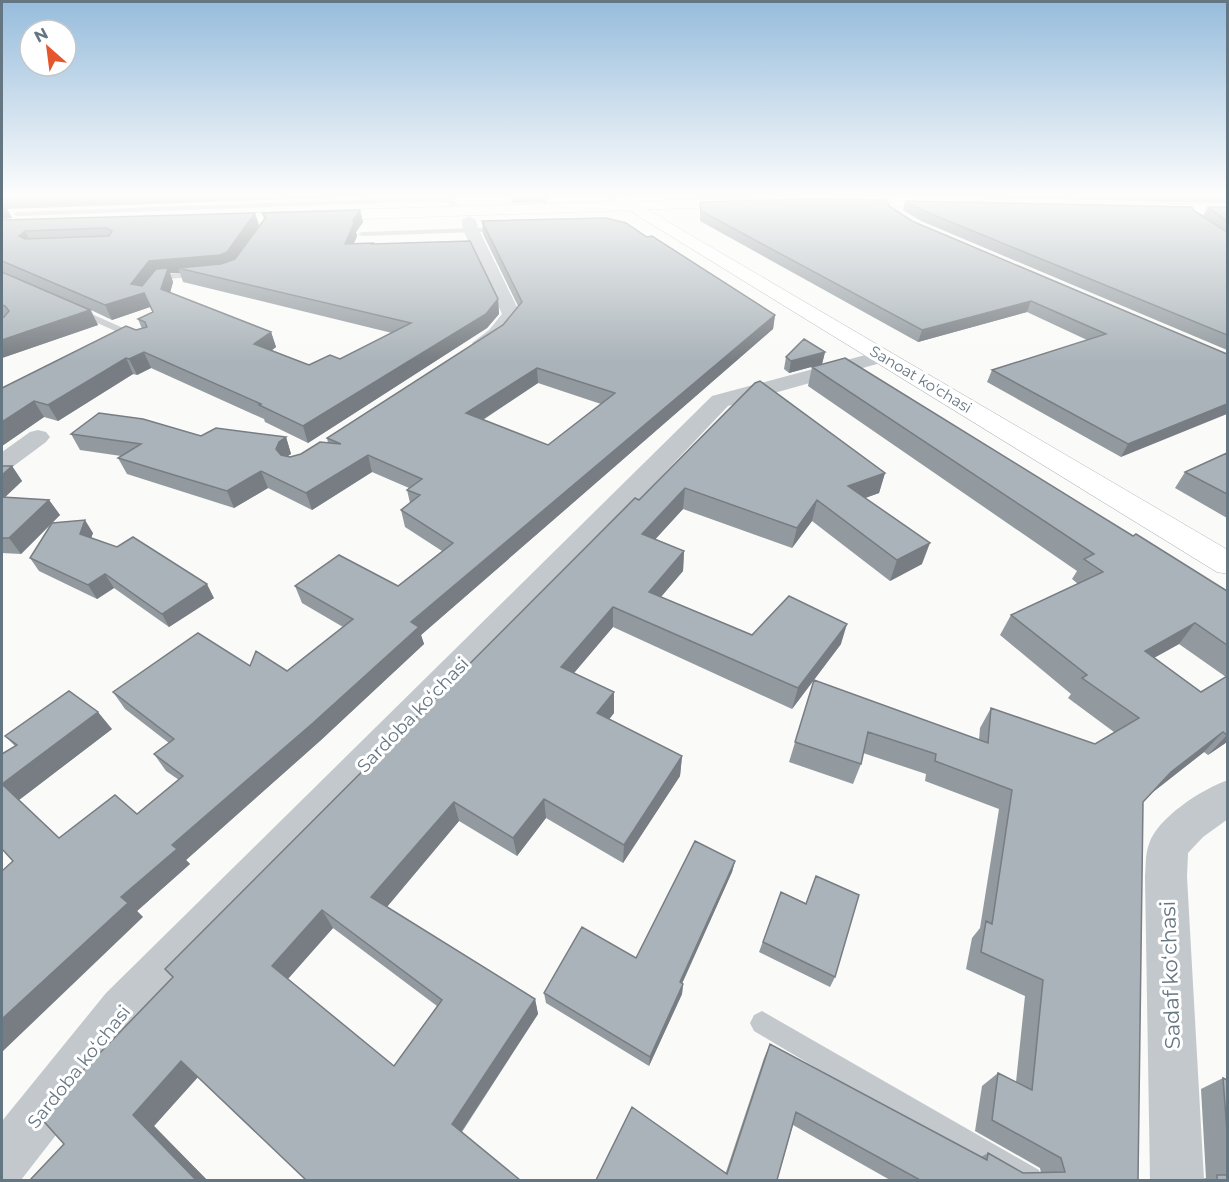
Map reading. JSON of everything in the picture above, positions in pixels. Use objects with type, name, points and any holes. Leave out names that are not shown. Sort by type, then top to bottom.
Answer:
[{"type":"main road","name":"Sanoat ko'chasi","points":[[707,251],[1227,564]]},
{"type":"street","points":[[466,353],[496,334],[512,315],[480,251]]},
{"type":"street","name":"Sardoba koʻchasi","points":[[2,1162],[123,1011],[720,401],[884,356]]},
{"type":"street","points":[[2,463],[38,437]]},
{"type":"street","name":"Sadaf koʻchasi","points":[[1177,1180],[1167,889],[1168,846],[1189,824],[1227,797]]},
{"type":"lane","points":[[151,288],[158,279],[206,274]]},
{"type":"lane","points":[[64,305],[147,341]]},
{"type":"lane","points":[[762,1023],[1029,1180]]},
{"type":"building","points":[[2,251],[228,251],[220,255],[149,261],[131,284],[142,286],[156,269],[168,268],[161,289],[271,332],[254,344],[309,365],[330,355],[340,359],[411,323],[178,268],[221,264],[235,259],[241,251],[475,251],[498,299],[486,314],[303,426],[259,405],[261,404],[144,352],[129,359],[126,358],[48,405],[34,401],[2,422],[2,388],[126,326],[136,330],[147,327],[145,322],[138,319],[153,312],[144,293],[105,305],[2,261]]},
{"type":"building","points":[[497,251],[676,251],[775,315],[411,622],[419,627],[313,723],[172,845],[177,849],[121,897],[128,903],[2,1019],[2,871],[13,861],[2,849],[2,784],[59,838],[115,795],[137,814],[183,776],[154,754],[174,739],[113,692],[198,633],[250,666],[256,651],[287,671],[353,619],[295,586],[339,555],[398,586],[453,543],[401,510],[420,495],[407,490],[422,479],[368,455],[306,493],[261,471],[227,491],[118,458],[141,444],[71,434],[99,413],[143,419],[201,436],[216,428],[286,437],[279,442],[276,449],[281,455],[290,457],[301,454],[320,442],[341,444],[327,438],[503,325],[522,302]],"holes":[[[537,368],[615,393],[548,445],[466,413]]]},
{"type":"building","points":[[776,251],[983,251],[1227,354],[1227,404],[1128,444],[992,370],[1106,334],[1031,301],[922,330]]},
{"type":"building","points":[[1022,251],[1227,251],[1227,335]]},
{"type":"building","points":[[2,272],[90,310],[2,340],[2,318],[9,311],[2,305]]},
{"type":"building","points":[[804,339],[825,352],[791,361],[786,357]]},
{"type":"building","points":[[845,358],[1133,536],[1136,534],[1227,591],[1227,645],[1195,623],[1145,651],[1201,692],[1227,676],[1227,735],[1223,732],[1171,772],[1143,802],[1138,1180],[920,1180],[796,1112],[777,1180],[596,1180],[632,1107],[727,1174],[770,1044],[987,1160],[988,1153],[1023,1173],[1065,1172],[1061,1158],[992,1120],[998,1073],[1032,1090],[1043,980],[981,952],[986,921],[992,924],[1012,790],[935,761],[936,754],[868,732],[861,764],[795,742],[814,680],[988,743],[991,708],[1095,744],[1139,718],[1082,678],[1087,675],[1011,615],[1103,572],[1084,559],[1094,554],[812,367]]},
{"type":"building","points":[[760,381],[885,473],[848,486],[930,543],[897,560],[817,500],[797,528],[685,488],[642,534],[684,551],[649,592],[752,635],[789,596],[847,624],[798,688],[613,607],[561,667],[614,692],[597,713],[682,756],[624,845],[544,799],[513,838],[454,802],[371,897],[535,999],[452,1124],[520,1180],[306,1180],[181,1061],[133,1115],[196,1180],[30,1180],[64,1144],[39,1116],[173,977],[165,969],[635,498],[639,500],[755,383]],"holes":[[[322,910],[442,1000],[394,1066],[272,966]]]},
{"type":"building","points":[[1227,453],[1227,494],[1185,472]]},
{"type":"building","points":[[2,466],[12,466],[2,475]]},
{"type":"building","points":[[2,497],[49,500],[9,538],[2,538]]},
{"type":"building","points":[[85,520],[80,534],[117,547],[133,537],[207,584],[162,614],[105,574],[88,585],[30,558],[52,523]]},
{"type":"building","points":[[69,691],[98,712],[2,784],[2,754],[17,745],[5,736]]},
{"type":"building","points":[[695,841],[735,861],[680,982],[683,984],[650,1057],[544,993],[582,927],[636,958]]},
{"type":"building","points":[[816,876],[859,895],[835,977],[763,942],[781,892],[806,904]]},
{"type":"building","points":[[1223,1078],[1227,1080],[1227,1132]]},
{"type":"building","points":[[1217,1175],[1227,1175],[1227,1180],[1217,1180]]}]
